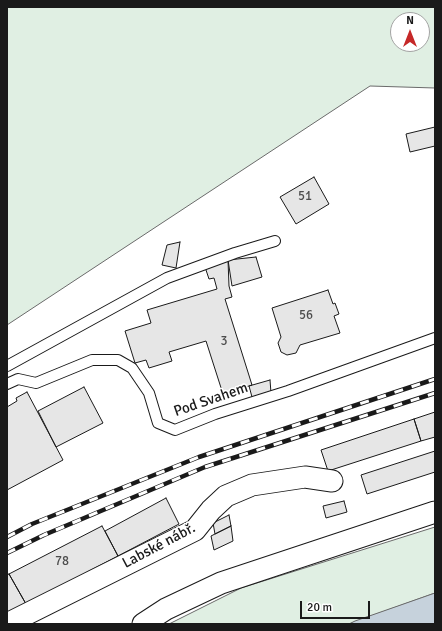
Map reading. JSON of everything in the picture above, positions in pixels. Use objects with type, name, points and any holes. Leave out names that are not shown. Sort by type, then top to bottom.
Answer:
[{"type":"street","name":"Labské nábř.","points":[[7,624],[195,530],[226,496],[252,486],[305,476],[332,481]]},
{"type":"street","points":[[143,624],[166,610],[221,583],[435,512]]},
{"type":"lane","points":[[7,366],[167,278],[235,253],[275,241]]},
{"type":"lane","name":"Pod Svahem","points":[[7,384],[18,379],[36,383],[92,360],[118,360],[132,368],[149,393],[158,422],[175,430],[215,414],[288,391],[435,338]]},
{"type":"green space","points":[[7,7],[435,7],[435,88],[370,86],[7,325]]},
{"type":"green space","points":[[435,527],[435,593],[349,624],[169,624],[241,588]]},
{"type":"shaded area","points":[[435,593],[435,624],[349,624],[355,621]]},
{"type":"building","points":[[435,127],[435,146],[410,152],[406,134]]},
{"type":"building","points":[[314,177],[329,204],[296,224],[280,197]]},
{"type":"building","points":[[180,242],[176,268],[162,265],[167,245]]},
{"type":"building","points":[[256,257],[262,277],[232,286],[228,260]]},
{"type":"building","points":[[228,260],[229,286],[232,297],[225,299],[252,385],[223,394],[206,341],[169,352],[172,361],[149,368],[146,360],[135,363],[125,331],[151,323],[147,310],[217,289],[214,278],[209,279],[205,267]]},
{"type":"building","points":[[328,290],[333,304],[335,303],[339,314],[334,316],[340,333],[300,345],[296,353],[287,355],[281,352],[278,343],[281,337],[272,308]]},
{"type":"building","points":[[270,380],[271,393],[252,397],[249,386]]},
{"type":"building","points":[[84,387],[103,423],[56,447],[38,411]]},
{"type":"building","points":[[27,392],[63,460],[7,490],[7,407],[17,401],[16,398]]},
{"type":"building","points":[[435,412],[435,437],[421,441],[414,419]]},
{"type":"building","points":[[414,419],[421,441],[328,471],[321,450]]},
{"type":"building","points":[[435,451],[435,472],[367,494],[361,475]]},
{"type":"building","points":[[166,498],[179,524],[118,556],[105,531]]},
{"type":"building","points":[[344,501],[347,512],[326,518],[323,506]]},
{"type":"building","points":[[229,515],[231,526],[215,534],[213,523]]},
{"type":"building","points":[[102,526],[118,556],[26,604],[9,574]]},
{"type":"building","points":[[231,526],[233,541],[214,550],[211,536]]},
{"type":"building","points":[[9,574],[26,604],[7,614],[7,575]]},
{"type":"railway","points":[[7,537],[32,524],[199,457],[435,379]]},
{"type":"railway","points":[[7,553],[44,535],[205,467],[435,393]]}]
